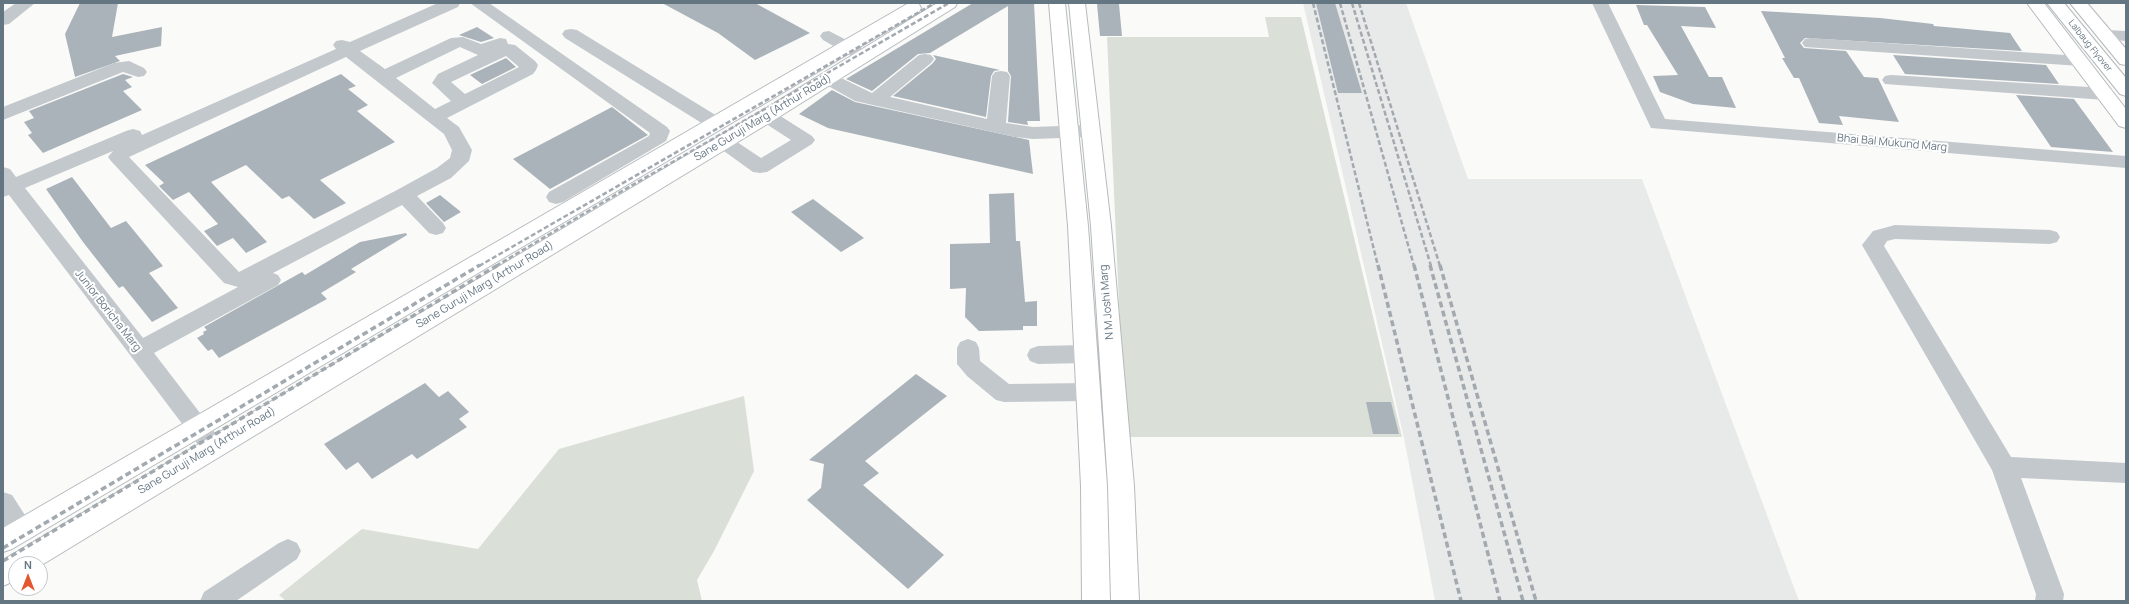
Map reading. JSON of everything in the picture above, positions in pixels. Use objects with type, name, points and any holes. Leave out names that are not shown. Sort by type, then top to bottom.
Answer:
[{"type":"main road","name":"Sane Guruji Marg (Arthur Road)","points":[[893,29],[922,3]]},
{"type":"main road","name":"Sane Guruji Marg (Arthur Road)","points":[[33,556],[536,254],[856,51],[893,29],[949,3]]},
{"type":"main road","name":"N M Joshi Marg","points":[[1057,3],[1080,131],[1101,226],[1121,486],[1125,601]]},
{"type":"main road","name":"N M Joshi Marg","points":[[1077,3],[1080,131],[1078,226],[1094,486],[1096,601]]},
{"type":"main road","points":[[2035,3],[2126,122]]},
{"type":"main road","name":"Lalbaug Flyover","points":[[2055,3],[2126,90]]},
{"type":"main road","name":"Lalbaug Flyover","points":[[2064,3],[2126,78]]},
{"type":"main road","points":[[2078,3],[2126,60]]},
{"type":"main road","name":"Sane Guruji Marg (Arthur Road)","points":[[12,536],[695,135],[717,138],[768,116],[827,78],[856,51]]},
{"type":"main road","points":[[1078,226],[1101,226]]},
{"type":"main road","points":[[516,240],[536,254]]},
{"type":"main road","points":[[374,324],[392,340]]},
{"type":"main road","points":[[254,394],[271,413]]},
{"type":"main road","points":[[1094,486],[1121,486]]},
{"type":"street","points":[[3,20],[26,3]]},
{"type":"street","points":[[346,47],[452,131],[462,150],[459,160],[444,173],[248,277],[237,280],[232,278],[118,157],[125,150],[439,3]]},
{"type":"street","points":[[6,184],[452,3]]},
{"type":"street","points":[[478,3],[660,131],[659,137],[656,140],[556,197]]},
{"type":"street","name":"Bhai Bal Mukund Marg","points":[[1600,3],[1658,124],[2126,162]]},
{"type":"street","points":[[571,34],[760,167],[805,140],[768,116]]},
{"type":"street","points":[[2106,35],[2126,36]]},
{"type":"street","points":[[829,36],[856,51]]},
{"type":"street","points":[[383,76],[457,42],[463,42],[478,50],[482,50],[503,42]]},
{"type":"street","points":[[1811,43],[2080,62]]},
{"type":"street","points":[[875,100],[925,59]]},
{"type":"street","points":[[4,122],[120,67],[129,66],[138,72]]},
{"type":"street","points":[[996,127],[1001,76]]},
{"type":"street","points":[[827,78],[862,97],[996,127],[1033,133],[1080,131]]},
{"type":"street","points":[[1891,80],[2105,94]]},
{"type":"street","points":[[434,117],[464,102]]},
{"type":"street","name":"Junior Boricha Marg","points":[[6,184],[214,448]]},
{"type":"street","points":[[404,195],[436,228]]},
{"type":"street","points":[[139,352],[387,216]]},
{"type":"street","points":[[2049,601],[2050,594],[2004,467],[1873,245],[1880,236],[1895,232],[2050,237]]},
{"type":"street","points":[[968,348],[969,364],[1004,393],[1088,392]]},
{"type":"street","points":[[1038,355],[1086,354]]},
{"type":"street","points":[[2004,467],[2126,473]]},
{"type":"street","points":[[3,502],[12,536]]},
{"type":"street","points":[[214,601],[288,551]]},
{"type":"shaded area","points":[[1303,3],[1406,3],[1468,179],[1642,179],[1799,601],[1435,601],[1404,438]]},
{"type":"shaded area","points":[[1265,17],[1301,17],[1402,437],[1125,437],[1107,37],[1269,37]]},
{"type":"shaded area","points":[[744,396],[754,471],[714,551],[697,580],[702,601],[286,601],[279,595],[362,529],[478,549],[559,449]]},
{"type":"building","points":[[80,3],[118,3],[112,37],[162,27],[161,46],[115,56],[120,61],[75,77],[65,34]]},
{"type":"building","points":[[662,3],[755,3],[810,33],[755,60],[718,33]]},
{"type":"building","points":[[973,3],[1034,3],[1040,121],[1027,121],[1028,125],[1008,122],[1011,76],[1008,71],[1008,6],[930,53],[918,54],[872,91],[846,79]]},
{"type":"building","points":[[1316,3],[1335,3],[1362,93],[1338,93]]},
{"type":"building","points":[[1097,4],[1119,4],[1122,36],[1100,36]]},
{"type":"building","points":[[1636,5],[1705,7],[1716,28],[1681,26],[1709,77],[1722,77],[1736,108],[1693,104],[1660,92],[1653,76],[1678,75],[1647,25],[1644,25]]},
{"type":"building","points":[[1761,11],[1880,18],[1933,24],[1934,26],[2010,33],[2022,51],[1805,38],[1800,43],[1804,48],[1846,51],[1864,77],[1878,78],[1899,122],[1839,116],[1843,125],[1819,123],[1799,78],[1794,78],[1782,58],[1785,58]]},
{"type":"building","points":[[477,27],[494,38],[481,42],[459,35]]},
{"type":"building","points":[[933,55],[1000,70],[994,71],[991,76],[986,117],[893,96],[932,64],[936,59]]},
{"type":"building","points":[[1893,55],[2046,65],[2059,84],[1905,74]]},
{"type":"building","points":[[506,58],[516,67],[482,84],[470,75]]},
{"type":"building","points":[[123,74],[133,77],[125,80],[132,87],[123,91],[142,110],[43,153],[28,135],[32,133],[24,122],[34,118],[29,111]]},
{"type":"building","points":[[341,74],[356,86],[348,89],[368,105],[357,111],[395,142],[320,180],[346,203],[314,219],[289,196],[282,199],[246,165],[211,182],[267,242],[246,253],[233,238],[217,246],[204,231],[218,224],[189,192],[173,200],[159,186],[164,183],[145,165]]},
{"type":"building","points":[[832,90],[855,102],[1029,140],[1033,174],[828,128],[799,114]]},
{"type":"building","points":[[2016,95],[2074,99],[2113,152],[2051,147]]},
{"type":"building","points":[[612,107],[648,135],[550,189],[513,159]]},
{"type":"building","points":[[72,177],[111,228],[126,221],[163,266],[149,273],[178,308],[152,322],[123,286],[119,288],[83,242],[46,189]]},
{"type":"building","points":[[1014,193],[1016,241],[1020,241],[1025,302],[1037,301],[1037,326],[1023,326],[1023,330],[979,331],[965,317],[966,288],[950,289],[950,244],[990,243],[989,194]]},
{"type":"building","points":[[440,195],[461,212],[444,222],[426,203]]},
{"type":"building","points":[[813,199],[864,238],[841,252],[791,212]]},
{"type":"building","points":[[406,233],[407,235],[351,269],[356,272],[321,293],[327,299],[219,358],[212,349],[208,351],[197,338],[204,334],[203,332],[207,330],[204,327],[302,272],[305,275],[360,242]]},
{"type":"building","points":[[916,374],[947,396],[865,461],[879,473],[863,485],[944,555],[908,589],[807,500],[821,488],[824,464],[809,460]]},
{"type":"building","points":[[425,383],[439,397],[448,391],[469,412],[459,419],[467,427],[417,459],[412,454],[372,479],[358,462],[346,470],[324,444]]},
{"type":"building","points":[[1366,402],[1391,402],[1399,434],[1373,434]]},
{"type":"railway","points":[[479,266],[935,3]]},
{"type":"railway","points":[[496,266],[617,194],[949,3]]},
{"type":"railway","points":[[1313,3],[1378,266]]},
{"type":"railway","points":[[1340,3],[1414,266]]},
{"type":"railway","points":[[1352,3],[1431,266]]},
{"type":"railway","points":[[1359,3],[1440,266]]},
{"type":"railway","points":[[3,548],[480,265]]},
{"type":"railway","points":[[3,561],[498,265]]},
{"type":"railway","points":[[1378,265],[1461,601]]},
{"type":"railway","points":[[1414,265],[1500,601]]},
{"type":"railway","points":[[1430,265],[1523,601]]},
{"type":"railway","points":[[1440,265],[1536,601]]}]
